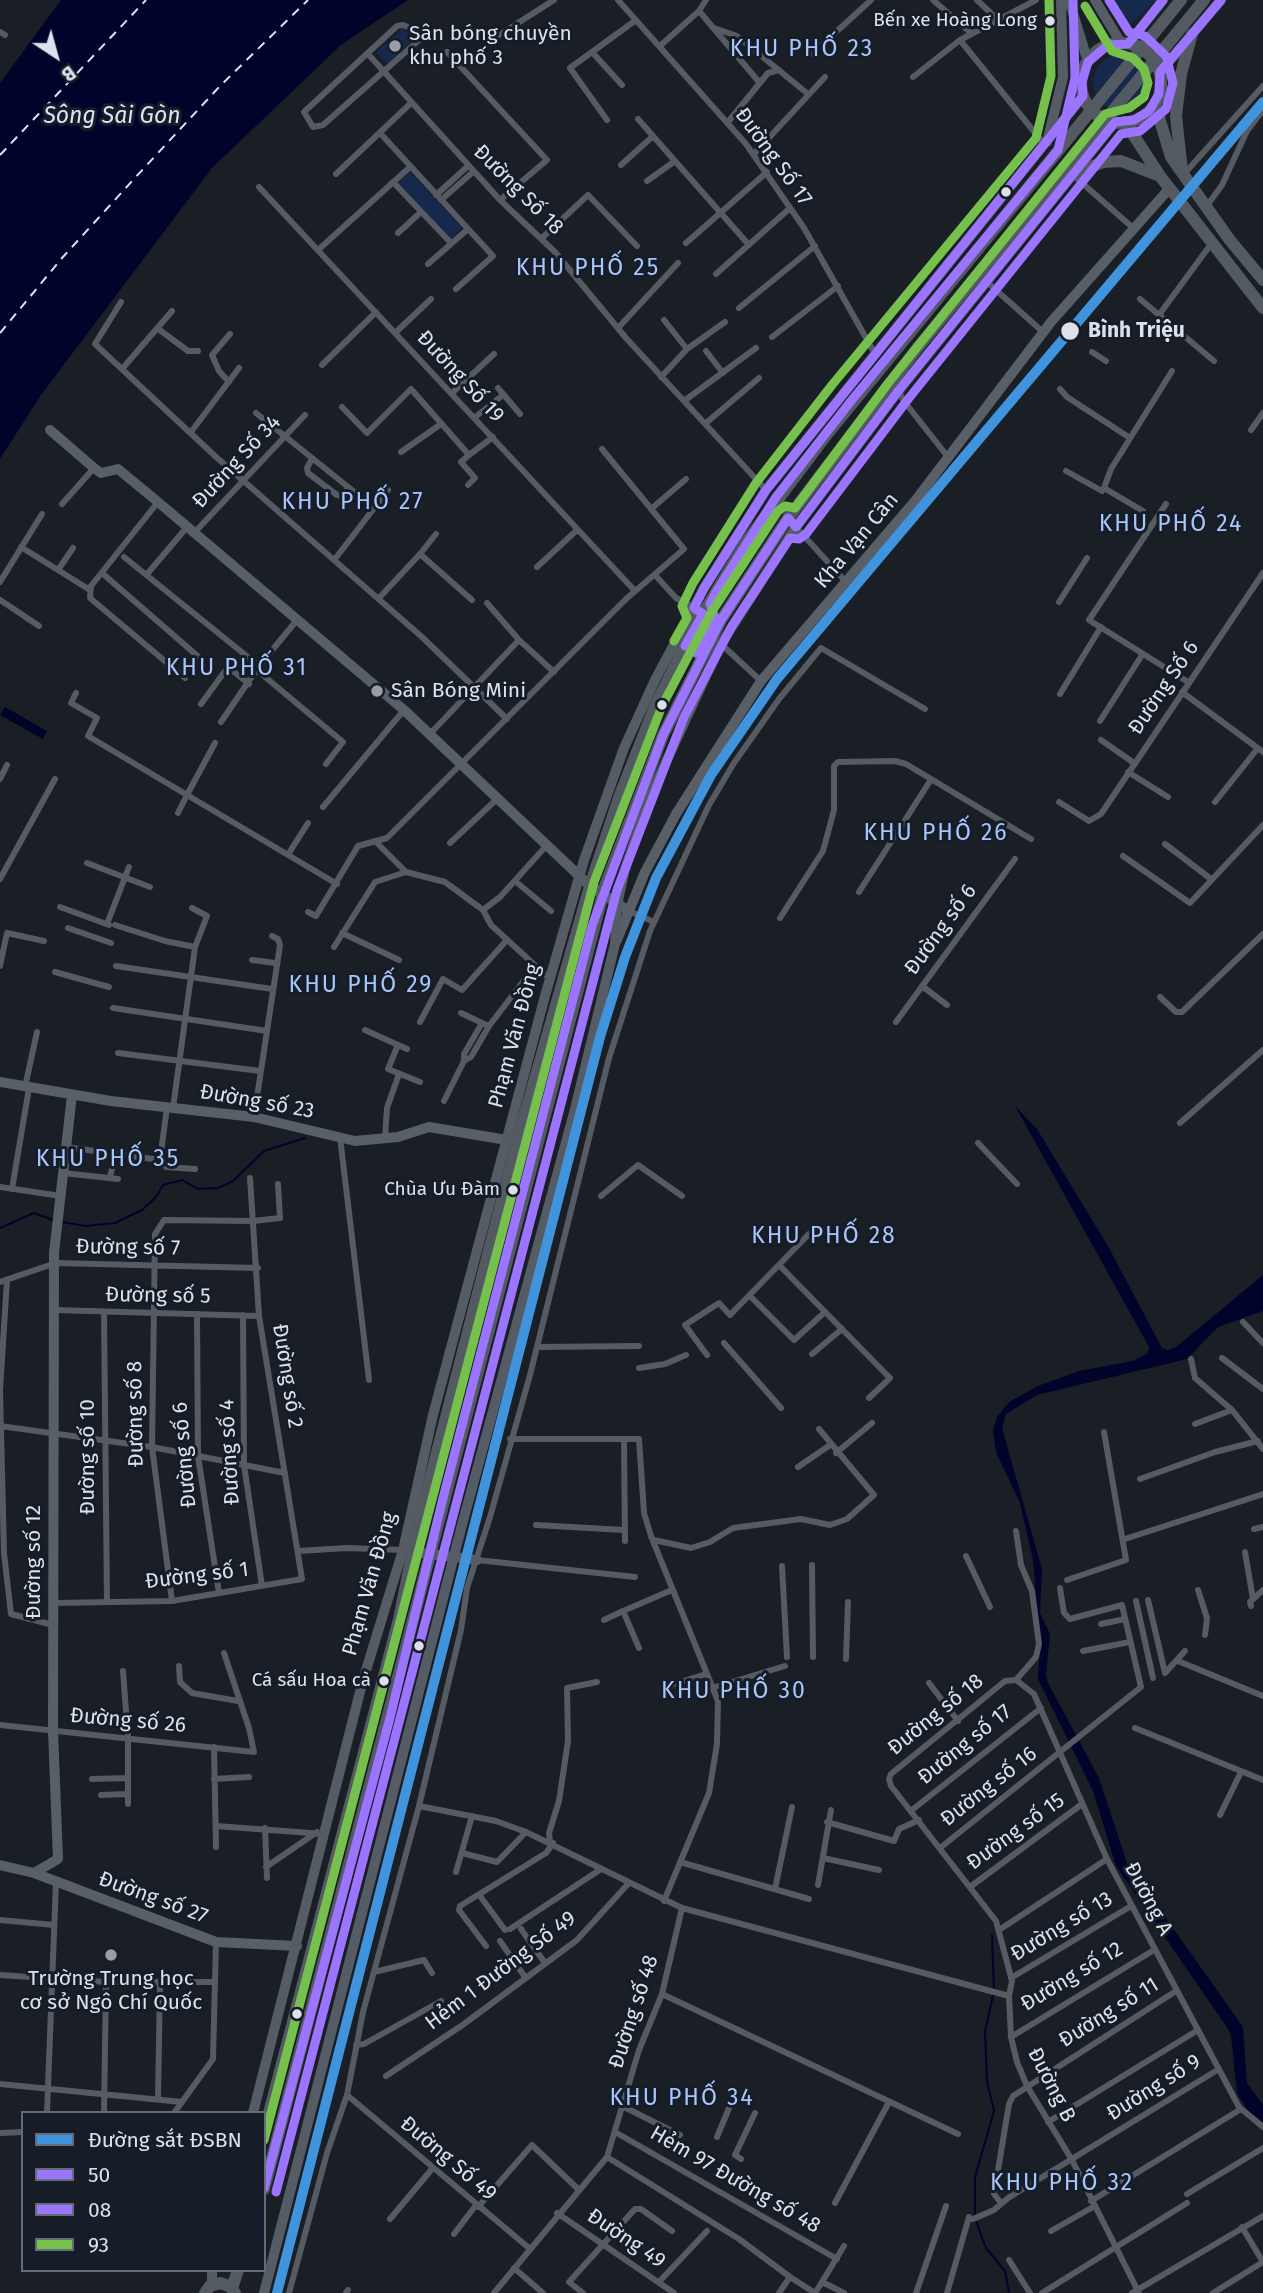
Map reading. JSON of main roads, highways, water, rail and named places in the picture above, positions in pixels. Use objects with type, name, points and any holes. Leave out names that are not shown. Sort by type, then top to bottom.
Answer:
[{"type":"highway","name":"Phạm Văn Đồng","points":[[266,2124],[396,1632],[408,1551],[512,1141],[590,886],[614,793],[699,611],[773,505],[1181,0]]},
{"type":"highway","points":[[266,2182],[390,1718],[430,1553],[601,895],[679,701],[721,620],[896,385],[919,346],[1204,0]]},
{"type":"highway","points":[[1183,175],[1176,116],[1181,74],[1192,34]]},
{"type":"highway","points":[[1124,43],[1148,53],[1160,72],[1161,83],[1154,104],[1142,117],[1120,122],[1099,116],[1083,96],[1083,72],[1088,61],[1108,45],[1124,43]]},
{"type":"highway","points":[[1154,104],[1164,141],[1183,175],[1263,280]]},
{"type":"highway","points":[[1120,122],[1211,244],[1263,308]]},
{"type":"highway","points":[[1072,175],[1103,162],[1121,161],[1160,176]]},
{"type":"highway","points":[[212,2287],[233,2290],[238,2272]]},
{"type":"main road","points":[[1061,0],[1063,77],[1046,144],[1059,145],[1071,152],[1074,162],[1072,175]]},
{"type":"main road","points":[[1069,0],[1088,61]]},
{"type":"main road","points":[[1095,0],[1124,43],[1163,0]]},
{"type":"main road","points":[[1160,72],[1221,0]]},
{"type":"main road","name":"Phạm Văn Đồng","points":[[699,611],[766,490],[1083,96]]},
{"type":"main road","points":[[896,385],[987,282],[1072,175],[1120,122]]},
{"type":"main road","points":[[875,354],[882,368]]},
{"type":"main road","points":[[264,2293],[454,1556],[575,1109],[615,944],[617,905],[629,856],[650,796],[721,644],[792,522]]},
{"type":"main road","name":"Phạm Văn Đồng","points":[[512,1141],[550,979],[579,876],[614,793]]},
{"type":"main road","points":[[408,1551],[477,1560]]},
{"type":"main road","name":"Phạm Văn Đồng","points":[[254,2111],[297,1946],[320,1833],[363,1680],[408,1551]]},
{"type":"water","name":"Sông Sài Gòn","points":[[61,0],[408,0],[342,44],[212,168],[41,395],[0,459],[0,83]]},
{"type":"water","points":[[5,707],[47,731],[43,739],[0,715]]},
{"type":"water","points":[[1015,1106],[1037,1129],[1109,1248],[1162,1348],[1168,1350],[1176,1347],[1263,1275],[1263,1311],[1218,1327],[1187,1359],[1037,1395],[1006,1414],[1002,1428],[1042,1569],[1040,1613],[1050,1634],[1046,1674],[1048,1683],[1099,1778],[1127,1863],[1243,2027],[1247,2083],[1263,2105],[1263,2123],[1249,2113],[1237,2093],[1228,2029],[1116,1866],[1093,1791],[1038,1679],[1040,1647],[1033,1560],[1020,1503],[996,1452],[993,1430],[997,1417],[1009,1402],[1038,1386],[1079,1371],[1133,1361],[1148,1353],[1149,1347]]},
{"type":"waterway","points":[[62,1222],[85,1226],[115,1223],[142,1210],[156,1197],[163,1185],[182,1180],[198,1189],[218,1188],[233,1181],[264,1151],[305,1138]]},
{"type":"waterway","points":[[0,1228],[34,1213],[53,1220]]},
{"type":"waterway","points":[[992,1935],[994,1990]]},
{"type":"waterway","points":[[975,2216],[975,2177],[994,2111],[987,2081],[985,2032],[993,1995]]},
{"type":"waterway","points":[[976,2221],[986,2248],[1005,2271],[1009,2293]]},
{"type":"rail line","name":"ĐSBN","points":[[277,2293],[600,1037],[625,957],[656,878],[711,775],[777,679],[1263,102]]},
{"type":"place","name":"Bến xe Hoàng Long","points":[[1050,21]]},
{"type":"place","name":"Sân bóng chuyền khu phố 3","points":[[395,46]]},
{"type":"place","name":"Bình Triệu","points":[[1070,331]]},
{"type":"place","name":"Sân Bóng Mini","points":[[377,691]]},
{"type":"place","name":"Chùa Ưu Đàm","points":[[513,1190]]},
{"type":"place","name":"Cá sấu Hoa cà","points":[[384,1681]]},
{"type":"place","name":"Trường Trung học cơ sở Ngô Chí Quốc","points":[[111,1955]]},
{"type":"district","name":"KHU PHỐ 23","points":[[802,50]]},
{"type":"district","name":"KHU PHỐ 25","points":[[588,269]]},
{"type":"district","name":"KHU PHỐ 27","points":[[353,503]]},
{"type":"district","name":"KHU PHỐ 24","points":[[1171,525]]},
{"type":"district","name":"KHU PHỐ 31","points":[[237,669]]},
{"type":"district","name":"KHU PHỐ 26","points":[[936,834]]},
{"type":"district","name":"KHU PHỐ 29","points":[[361,986]]},
{"type":"district","name":"KHU PHỐ 35","points":[[108,1160]]},
{"type":"district","name":"KHU PHỐ 28","points":[[824,1237]]},
{"type":"district","name":"KHU PHỐ 30","points":[[734,1692]]},
{"type":"district","name":"KHU PHỐ 34","points":[[682,2099]]},
{"type":"district","name":"KHU PHỐ 32","points":[[1062,2184]]}]
